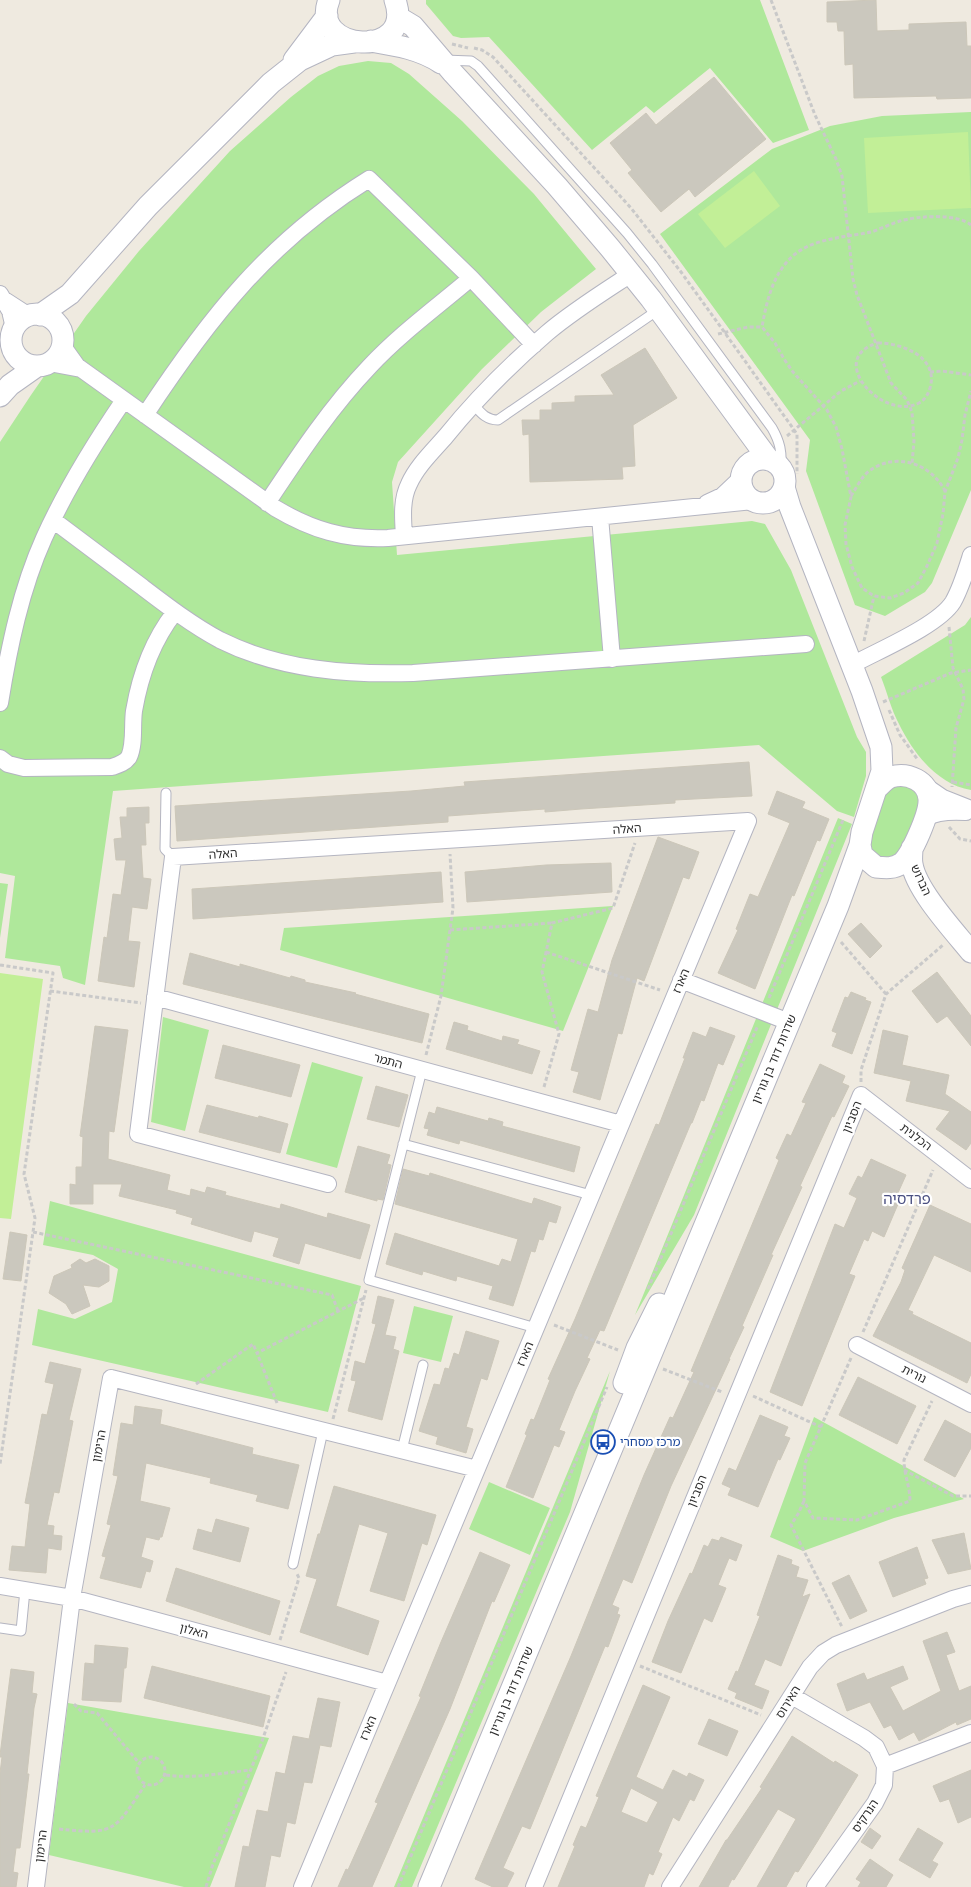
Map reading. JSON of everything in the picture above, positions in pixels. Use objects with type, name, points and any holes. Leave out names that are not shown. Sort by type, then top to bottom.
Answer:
[{"type":"street","points":[[277,79],[300,60],[332,45],[386,37],[392,32],[397,22],[396,5]]},
{"type":"street","points":[[396,5],[446,65],[557,186],[631,274],[720,395],[779,464],[809,558],[855,663],[881,747],[892,763],[915,781],[943,798],[971,810]]},
{"type":"street","points":[[326,6],[330,25],[334,31],[344,38],[362,42],[397,45],[434,58],[446,65]]},
{"type":"street","points":[[0,391],[8,368],[13,337],[19,321],[37,315],[70,294],[86,279],[161,193],[299,56],[326,6]]},
{"type":"street","points":[[145,414],[204,331],[260,265],[314,216],[369,179],[471,278],[534,346]]},
{"type":"street","points":[[404,536],[404,499],[408,484],[417,469],[474,404],[534,346],[576,311],[631,274]]},
{"type":"street","points":[[267,503],[315,431],[352,386],[393,344],[471,278]]},
{"type":"street","points":[[0,396],[10,385],[58,355],[67,319],[86,279]]},
{"type":"street","points":[[3,298],[23,312],[52,319],[58,324],[62,340],[71,359],[81,369],[267,503],[293,519],[330,533],[370,539],[774,501],[780,496],[779,464]]},
{"type":"street","points":[[3,298],[13,319],[15,354],[21,360],[28,365],[70,365],[81,369]]},
{"type":"street","points":[[720,395],[740,440],[744,462],[742,474],[743,491],[756,502],[771,510],[780,519],[809,558]]},
{"type":"street","points":[[0,703],[17,619],[31,572],[53,520],[86,456],[124,400]]},
{"type":"street","points":[[696,508],[722,496],[754,461],[779,464]]},
{"type":"street","points":[[600,517],[612,659]]},
{"type":"street","points":[[53,520],[175,612],[220,640],[256,655],[296,666],[371,674],[414,673],[806,644]]},
{"type":"street","points":[[855,663],[921,628],[941,614],[952,603],[971,555]]},
{"type":"street","points":[[0,758],[8,764],[24,768],[112,767],[122,764],[128,758],[131,748],[134,712],[146,665],[166,624],[175,612]]},
{"type":"street","points":[[876,789],[891,777],[915,781],[929,800],[931,816],[908,856],[901,863],[889,868],[876,867],[869,862],[862,855],[860,846],[862,832],[876,789],[882,771],[881,747]]},
{"type":"street","points":[[931,816],[947,811],[971,810]]},
{"type":"street","name":"האלה","points":[[173,857],[748,821]]},
{"type":"street","name":"הארז","points":[[302,1887],[748,821]]},
{"type":"street","name":"שדרות דוד בן גוריון","points":[[429,1887],[593,1495],[613,1416],[637,1348],[673,1275],[710,1212],[829,928],[860,846]]},
{"type":"street","name":"הברוש","points":[[912,848],[912,864],[915,873],[937,911]]},
{"type":"street","points":[[173,857],[138,1134],[328,1184]]},
{"type":"street","name":"שדרות דוד בן גוריון","points":[[838,906],[856,885],[889,868]]},
{"type":"street","name":"הברוש","points":[[889,868],[937,911],[971,952]]},
{"type":"street","points":[[678,988],[790,1022]]},
{"type":"street","name":"התמר","points":[[155,1001],[621,1124]]},
{"type":"street","name":"הכלנית","points":[[861,1095],[971,1180]]},
{"type":"street","name":"הסביון","points":[[534,1887],[861,1095]]},
{"type":"street","name":"נורית","points":[[857,1345],[971,1404]]},
{"type":"street","name":"הרימון","points":[[36,1887],[72,1598],[111,1378],[477,1469]]},
{"type":"street","name":"האלון","points":[[0,1586],[72,1598],[387,1683]]},
{"type":"street","name":"האירוס","points":[[670,1887],[810,1667],[823,1653],[849,1640],[953,1598],[971,1594]]},
{"type":"street","points":[[792,1696],[876,1747],[884,1766],[971,1733]]},
{"type":"street","name":"הנרקיס","points":[[815,1887],[875,1803],[884,1785],[884,1766]]},
{"type":"lane","points":[[446,65],[471,61],[478,66],[627,233],[772,428],[779,464]]},
{"type":"lane","points":[[474,404],[482,414],[491,420],[498,420],[506,416],[658,310]]},
{"type":"lane","points":[[166,793],[165,849],[173,857]]},
{"type":"lane","points":[[422,1070],[369,1280],[536,1328]]},
{"type":"lane","points":[[403,1144],[591,1195]]},
{"type":"lane","points":[[402,1450],[423,1366]]},
{"type":"lane","points":[[293,1564],[326,1431]]},
{"type":"lane","points":[[0,1628],[21,1631],[25,1590]]},
{"type":"path","points":[[771,0],[815,115],[842,176],[853,279],[857,295],[891,383],[907,400],[910,406],[914,424],[912,464]]},
{"type":"path","points":[[762,327],[768,297],[777,276],[797,252],[821,242],[873,231],[900,221],[924,217],[966,220],[971,225]]},
{"type":"path","points":[[706,338],[748,327],[762,327]]},
{"type":"path","points":[[762,327],[794,372],[823,405],[836,427],[851,497]]},
{"type":"path","points":[[889,342],[906,347],[919,354],[930,372],[931,382],[927,396],[920,402],[910,406],[893,405],[877,397],[860,381],[857,365],[858,356],[863,349],[876,343],[889,342]]},
{"type":"path","points":[[930,372],[971,375]]},
{"type":"path","points":[[779,464],[823,405],[841,391],[860,381]]},
{"type":"path","points":[[945,492],[939,480],[930,472],[900,461],[884,464],[872,469],[862,479],[851,497],[845,525],[846,544],[852,567],[862,588],[874,596],[890,598],[904,594],[918,583],[937,543],[945,492],[958,458],[971,391]]},
{"type":"path","points":[[855,663],[874,596]]},
{"type":"path","points":[[941,614],[949,627],[955,672],[963,689],[964,699],[956,728],[952,791],[943,798]]},
{"type":"path","points":[[868,709],[955,672],[971,670]]},
{"type":"path","points":[[953,782],[971,784]]},
{"type":"path","points":[[931,816],[960,839],[971,841]]},
{"type":"path","points":[[450,930],[552,923],[613,908],[640,828]]},
{"type":"path","points":[[422,1070],[441,996],[453,908],[449,840]]},
{"type":"path","points":[[540,1102],[559,1034],[542,972],[552,923]]},
{"type":"path","points":[[829,928],[886,994]]},
{"type":"path","points":[[861,1095],[861,1070],[886,994],[956,934]]},
{"type":"path","points":[[546,952],[678,988]]},
{"type":"path","points":[[0,965],[53,973],[24,1174],[36,1218],[0,1464]]},
{"type":"path","points":[[50,991],[155,1001]]},
{"type":"path","points":[[849,1640],[791,1525],[804,1500],[805,1463],[939,1154]]},
{"type":"path","points":[[33,1232],[332,1294],[338,1311]]},
{"type":"path","points":[[326,1431],[369,1280]]},
{"type":"path","points":[[258,1353],[364,1298]]},
{"type":"path","points":[[181,1395],[253,1344],[284,1421]]},
{"type":"path","points":[[804,1500],[813,1518],[857,1520],[910,1501],[910,1489],[904,1470],[904,1460],[939,1387]]},
{"type":"path","points":[[739,1390],[821,1427]]},
{"type":"path","points":[[904,1470],[953,1496],[971,1496]]},
{"type":"path","points":[[206,1887],[212,1866],[251,1770],[284,1655],[298,1578],[293,1564]]},
{"type":"path","points":[[627,1661],[776,1721]]},
{"type":"path","points":[[60,1696],[71,1699],[81,1712],[97,1713],[140,1763]]},
{"type":"path","points":[[146,1758],[156,1758],[164,1765],[166,1774],[160,1783],[156,1785],[141,1782],[137,1773],[140,1763],[146,1758]]},
{"type":"path","points":[[166,1774],[179,1777],[202,1776],[251,1770]]},
{"type":"path","points":[[43,1827],[90,1832],[110,1828],[121,1820],[145,1784]]},
{"type":"green space","points":[[426,0],[760,0],[809,130],[773,143],[710,68],[654,113],[646,106],[592,150],[489,37],[461,38],[453,36],[426,4]]},
{"type":"green space","points":[[368,61],[391,63],[409,74],[462,121],[534,194],[596,269],[541,312],[482,369],[398,462],[392,482],[397,555],[752,521],[765,524],[791,570],[857,737],[866,752],[866,776],[854,817],[837,811],[759,745],[113,791],[85,985],[63,978],[60,966],[5,958],[15,876],[0,873],[0,442],[86,316],[139,251],[230,151],[291,97],[318,76],[339,66]]},
{"type":"green space","points":[[971,112],[971,490],[932,583],[925,592],[885,616],[855,605],[806,471],[810,440],[660,234],[772,149],[830,126],[882,116]]},
{"type":"green space","points":[[968,132],[971,208],[868,213],[864,138]]},
{"type":"green space","points":[[754,171],[780,206],[725,248],[698,214]]},
{"type":"green space","points":[[971,617],[971,790],[959,787],[937,775],[919,756],[896,718],[881,677],[965,625]]},
{"type":"green space","points":[[913,786],[923,801],[897,858],[873,857],[868,834],[888,787]]},
{"type":"green space","points":[[838,818],[852,824],[694,1215],[635,1315]]},
{"type":"green space","points":[[0,883],[8,884],[0,938]]},
{"type":"green space","points":[[613,906],[563,1031],[280,950],[284,928]]},
{"type":"green space","points":[[0,973],[43,979],[11,1219],[0,1218]]},
{"type":"green space","points":[[163,1017],[209,1030],[185,1131],[151,1122]]},
{"type":"green space","points":[[312,1062],[363,1077],[337,1168],[286,1154]]},
{"type":"green space","points":[[50,1201],[361,1286],[328,1412],[32,1345],[38,1309],[75,1319],[112,1302],[118,1269],[93,1255],[43,1245]]},
{"type":"green space","points":[[414,1306],[453,1316],[441,1362],[403,1353]]},
{"type":"green space","points":[[610,1371],[570,1512],[412,1887],[394,1887]]},
{"type":"green space","points":[[814,1417],[964,1499],[894,1518],[803,1551],[770,1537]]},
{"type":"green space","points":[[489,1482],[550,1508],[530,1555],[469,1529]]},
{"type":"green space","points":[[68,1703],[269,1738],[210,1887],[184,1887],[49,1855]]},
{"type":"building","points":[[876,0],[877,31],[909,30],[909,24],[966,22],[967,46],[971,46],[971,98],[937,99],[936,96],[854,98],[853,64],[845,65],[844,31],[838,31],[837,22],[827,22],[827,2]]},
{"type":"building","points":[[714,77],[766,139],[695,197],[689,189],[661,212],[628,173],[632,170],[610,143],[646,113],[656,125]]},
{"type":"building","points":[[645,348],[677,398],[633,425],[635,466],[622,467],[623,479],[530,482],[529,434],[523,435],[522,420],[540,420],[540,410],[552,410],[552,403],[575,402],[575,396],[614,395],[601,375]]},
{"type":"building","points":[[749,762],[752,796],[675,800],[675,803],[545,812],[545,809],[448,816],[448,822],[177,841],[175,806],[411,791],[465,786],[464,782]]},
{"type":"building","points":[[777,791],[805,802],[802,808],[829,819],[820,841],[817,840],[794,896],[792,895],[755,989],[718,973],[738,930],[736,929],[750,894],[758,897],[790,823],[768,814]]},
{"type":"building","points":[[149,807],[149,823],[145,823],[146,845],[141,845],[143,878],[151,879],[147,909],[132,907],[128,941],[140,942],[134,987],[98,981],[104,937],[107,938],[113,894],[121,895],[126,860],[116,860],[114,839],[122,838],[120,817],[127,817],[127,808]]},
{"type":"building","points":[[658,837],[699,852],[689,879],[683,877],[644,981],[637,978],[622,1034],[618,1033],[600,1100],[573,1092],[579,1072],[571,1070],[588,1009],[598,1012],[612,960]]},
{"type":"building","points":[[611,863],[612,892],[467,902],[465,872],[546,865]]},
{"type":"building","points":[[441,872],[443,902],[193,919],[192,889]]},
{"type":"building","points":[[861,923],[882,946],[870,958],[848,934]]},
{"type":"building","points":[[190,953],[240,967],[240,964],[290,978],[291,976],[305,980],[305,982],[356,993],[429,1014],[422,1043],[183,984]]},
{"type":"building","points":[[937,972],[971,1016],[971,1046],[947,1016],[937,1023],[912,991]]},
{"type":"building","points":[[851,992],[871,1002],[852,1054],[832,1046],[837,1033],[832,1031],[845,997],[848,998]]},
{"type":"building","points":[[454,1022],[468,1026],[467,1030],[502,1041],[503,1036],[519,1040],[517,1044],[540,1051],[532,1074],[446,1049]]},
{"type":"building","points":[[95,1026],[128,1030],[114,1132],[109,1131],[108,1159],[170,1175],[167,1190],[190,1196],[191,1189],[205,1193],[207,1187],[226,1192],[225,1195],[280,1209],[281,1204],[327,1218],[328,1213],[370,1225],[360,1259],[305,1243],[299,1264],[273,1256],[279,1238],[254,1231],[251,1242],[191,1224],[193,1218],[176,1213],[177,1210],[119,1196],[122,1184],[93,1184],[93,1204],[70,1204],[70,1184],[76,1185],[76,1167],[82,1167],[83,1137],[80,1136]]},
{"type":"building","points":[[710,1027],[735,1036],[723,1065],[718,1063],[704,1101],[701,1100],[604,1331],[600,1330],[587,1358],[590,1359],[559,1430],[565,1432],[559,1447],[554,1445],[533,1498],[506,1487],[527,1435],[525,1434],[531,1419],[534,1420],[550,1380],[548,1379],[656,1124],[659,1125],[693,1032],[706,1037]]},
{"type":"building","points":[[883,1030],[908,1036],[902,1065],[949,1075],[945,1094],[971,1112],[971,1143],[966,1150],[936,1129],[950,1111],[906,1101],[911,1081],[874,1073]]},
{"type":"building","points":[[223,1045],[300,1065],[291,1097],[215,1078]]},
{"type":"building","points":[[820,1064],[845,1076],[842,1083],[849,1086],[834,1117],[832,1116],[800,1186],[802,1187],[771,1255],[773,1255],[742,1326],[744,1327],[671,1486],[632,1583],[623,1579],[612,1605],[619,1608],[617,1614],[620,1615],[608,1647],[605,1646],[530,1829],[522,1826],[503,1868],[514,1873],[507,1887],[493,1887],[475,1879],[571,1656],[644,1475],[670,1417],[673,1418],[694,1372],[691,1371],[779,1160],[776,1158],[787,1134],[791,1136],[806,1103],[802,1102]]},
{"type":"building","points":[[376,1086],[408,1095],[399,1127],[367,1119]]},
{"type":"building","points":[[207,1105],[288,1124],[280,1153],[199,1132]]},
{"type":"building","points":[[437,1107],[488,1121],[489,1118],[503,1122],[502,1126],[580,1147],[574,1172],[460,1140],[459,1144],[427,1135],[429,1129],[424,1128],[429,1112],[435,1114]]},
{"type":"building","points":[[358,1146],[390,1155],[387,1164],[391,1165],[383,1200],[377,1199],[377,1201],[345,1192]]},
{"type":"building","points":[[871,1159],[906,1175],[897,1195],[901,1197],[884,1237],[872,1231],[868,1241],[864,1239],[849,1274],[855,1276],[802,1406],[770,1392],[835,1224],[844,1228],[857,1198],[849,1194],[858,1176],[862,1178]]},
{"type":"building","points":[[403,1169],[429,1176],[430,1173],[532,1204],[534,1198],[561,1207],[556,1223],[549,1221],[543,1240],[539,1239],[535,1252],[531,1251],[513,1306],[489,1299],[493,1286],[457,1276],[456,1281],[423,1271],[422,1275],[386,1264],[395,1233],[499,1266],[502,1259],[511,1262],[518,1239],[395,1204]]},
{"type":"building","points":[[930,1205],[971,1224],[971,1272],[934,1255],[908,1310],[913,1312],[912,1314],[971,1343],[971,1374],[967,1383],[873,1336],[901,1282],[905,1270],[902,1268]]},
{"type":"building","points":[[10,1232],[27,1235],[21,1281],[3,1279]]},
{"type":"building","points":[[80,1259],[86,1263],[95,1259],[109,1266],[109,1281],[99,1287],[83,1285],[90,1306],[72,1314],[66,1304],[49,1293],[54,1276],[72,1268],[71,1265]]},
{"type":"building","points":[[378,1296],[394,1300],[385,1335],[396,1337],[393,1349],[399,1351],[382,1420],[348,1411],[356,1381],[351,1380],[355,1361],[365,1364],[376,1324],[372,1323]]},
{"type":"building","points":[[466,1331],[499,1341],[487,1380],[481,1378],[466,1427],[473,1429],[466,1453],[436,1444],[438,1437],[419,1431],[434,1384],[440,1385],[445,1368],[449,1369],[454,1353],[459,1355]]},
{"type":"building","points":[[50,1362],[81,1369],[69,1420],[73,1421],[59,1493],[54,1492],[47,1525],[54,1526],[53,1535],[62,1536],[61,1550],[48,1548],[46,1573],[9,1570],[12,1546],[25,1547],[30,1504],[25,1503],[42,1414],[47,1415],[54,1384],[45,1382]]},
{"type":"building","points":[[858,1377],[916,1406],[897,1444],[839,1415]]},
{"type":"building","points":[[135,1406],[162,1410],[160,1424],[253,1448],[252,1454],[299,1465],[288,1509],[256,1501],[258,1495],[210,1483],[211,1478],[146,1463],[140,1501],[170,1508],[162,1537],[159,1540],[146,1537],[141,1557],[153,1561],[150,1572],[146,1571],[141,1588],[100,1578],[106,1557],[102,1556],[111,1525],[107,1524],[118,1476],[113,1475],[121,1423],[133,1425]]},
{"type":"building","points":[[760,1415],[788,1427],[784,1436],[790,1438],[780,1460],[778,1459],[758,1507],[728,1495],[731,1488],[722,1484],[729,1468],[736,1471]]},
{"type":"building","points":[[945,1420],[971,1434],[971,1448],[955,1477],[924,1460]]},
{"type":"building","points":[[334,1486],[436,1515],[427,1545],[422,1543],[404,1601],[370,1591],[388,1533],[359,1524],[336,1606],[379,1621],[368,1655],[300,1632],[317,1579],[306,1576]]},
{"type":"building","points":[[216,1519],[249,1528],[240,1562],[193,1549],[198,1529],[212,1533]]},
{"type":"building","points":[[964,1533],[971,1569],[948,1574],[932,1540]]},
{"type":"building","points":[[721,1537],[742,1545],[736,1561],[729,1558],[718,1585],[726,1588],[712,1622],[704,1618],[681,1673],[652,1662],[668,1621],[690,1573],[692,1574],[704,1545],[708,1547],[712,1539],[719,1541]]},
{"type":"building","points":[[917,1547],[928,1578],[924,1579],[926,1584],[893,1597],[879,1562]]},
{"type":"building","points":[[480,1552],[510,1565],[494,1602],[492,1601],[450,1709],[372,1887],[338,1887],[346,1869],[348,1870],[378,1803],[375,1802],[421,1697],[419,1696]]},
{"type":"building","points":[[778,1555],[792,1560],[791,1564],[799,1567],[796,1577],[808,1580],[802,1597],[810,1594],[781,1666],[765,1659],[754,1685],[769,1691],[762,1709],[735,1698],[737,1693],[728,1689],[736,1671],[738,1672],[760,1616],[757,1615]]},
{"type":"building","points":[[176,1568],[280,1601],[270,1635],[166,1601]]},
{"type":"building","points":[[849,1575],[867,1611],[850,1619],[832,1583]]},
{"type":"building","points":[[947,1632],[955,1652],[946,1655],[959,1691],[971,1686],[971,1719],[957,1725],[956,1722],[919,1741],[914,1732],[899,1740],[891,1725],[884,1728],[870,1702],[847,1711],[837,1684],[864,1673],[867,1680],[903,1666],[908,1679],[890,1687],[903,1711],[941,1691],[923,1641]]},
{"type":"building","points":[[95,1645],[128,1648],[121,1702],[82,1700],[85,1663],[94,1664]]},
{"type":"building","points":[[152,1666],[270,1696],[263,1727],[144,1698]]},
{"type":"building","points":[[11,1669],[34,1672],[32,1693],[37,1694],[20,1848],[16,1848],[13,1872],[18,1873],[16,1887],[0,1887],[0,1773],[2,1757],[0,1755]]},
{"type":"building","points":[[643,1685],[670,1697],[636,1777],[663,1790],[673,1770],[687,1777],[689,1773],[704,1780],[694,1801],[690,1799],[679,1821],[673,1817],[658,1852],[662,1854],[653,1875],[649,1873],[644,1887],[558,1887],[581,1826],[586,1828],[599,1797],[596,1796]],"holes":[[[631,1788],[658,1802],[647,1823],[621,1812]]]},
{"type":"building","points":[[318,1698],[340,1702],[331,1747],[320,1745],[312,1783],[304,1782],[295,1824],[287,1822],[280,1857],[271,1855],[265,1887],[235,1887],[243,1846],[249,1847],[257,1810],[268,1812],[276,1772],[285,1774],[293,1736],[309,1739]]},
{"type":"building","points":[[709,1719],[738,1731],[727,1756],[698,1744]]},
{"type":"building","points":[[792,1736],[834,1763],[835,1761],[858,1775],[817,1842],[798,1872],[795,1871],[786,1887],[757,1887],[796,1819],[778,1809],[728,1887],[699,1887],[726,1840],[762,1788],[760,1787]]},
{"type":"building","points":[[971,1770],[971,1817],[958,1823],[949,1799],[940,1802],[933,1786]]},
{"type":"building","points":[[870,1828],[881,1836],[872,1849],[861,1842]]},
{"type":"building","points":[[918,1828],[943,1843],[932,1861],[938,1864],[930,1878],[899,1860]]},
{"type":"building","points":[[870,1859],[893,1875],[886,1887],[858,1887],[861,1882],[856,1879]]},
{"type":"place","name":"מרכז מסחרי","points":[[603,1442]]},
{"type":"district","name":"פרדסיה","points":[[907,1199]]}]
